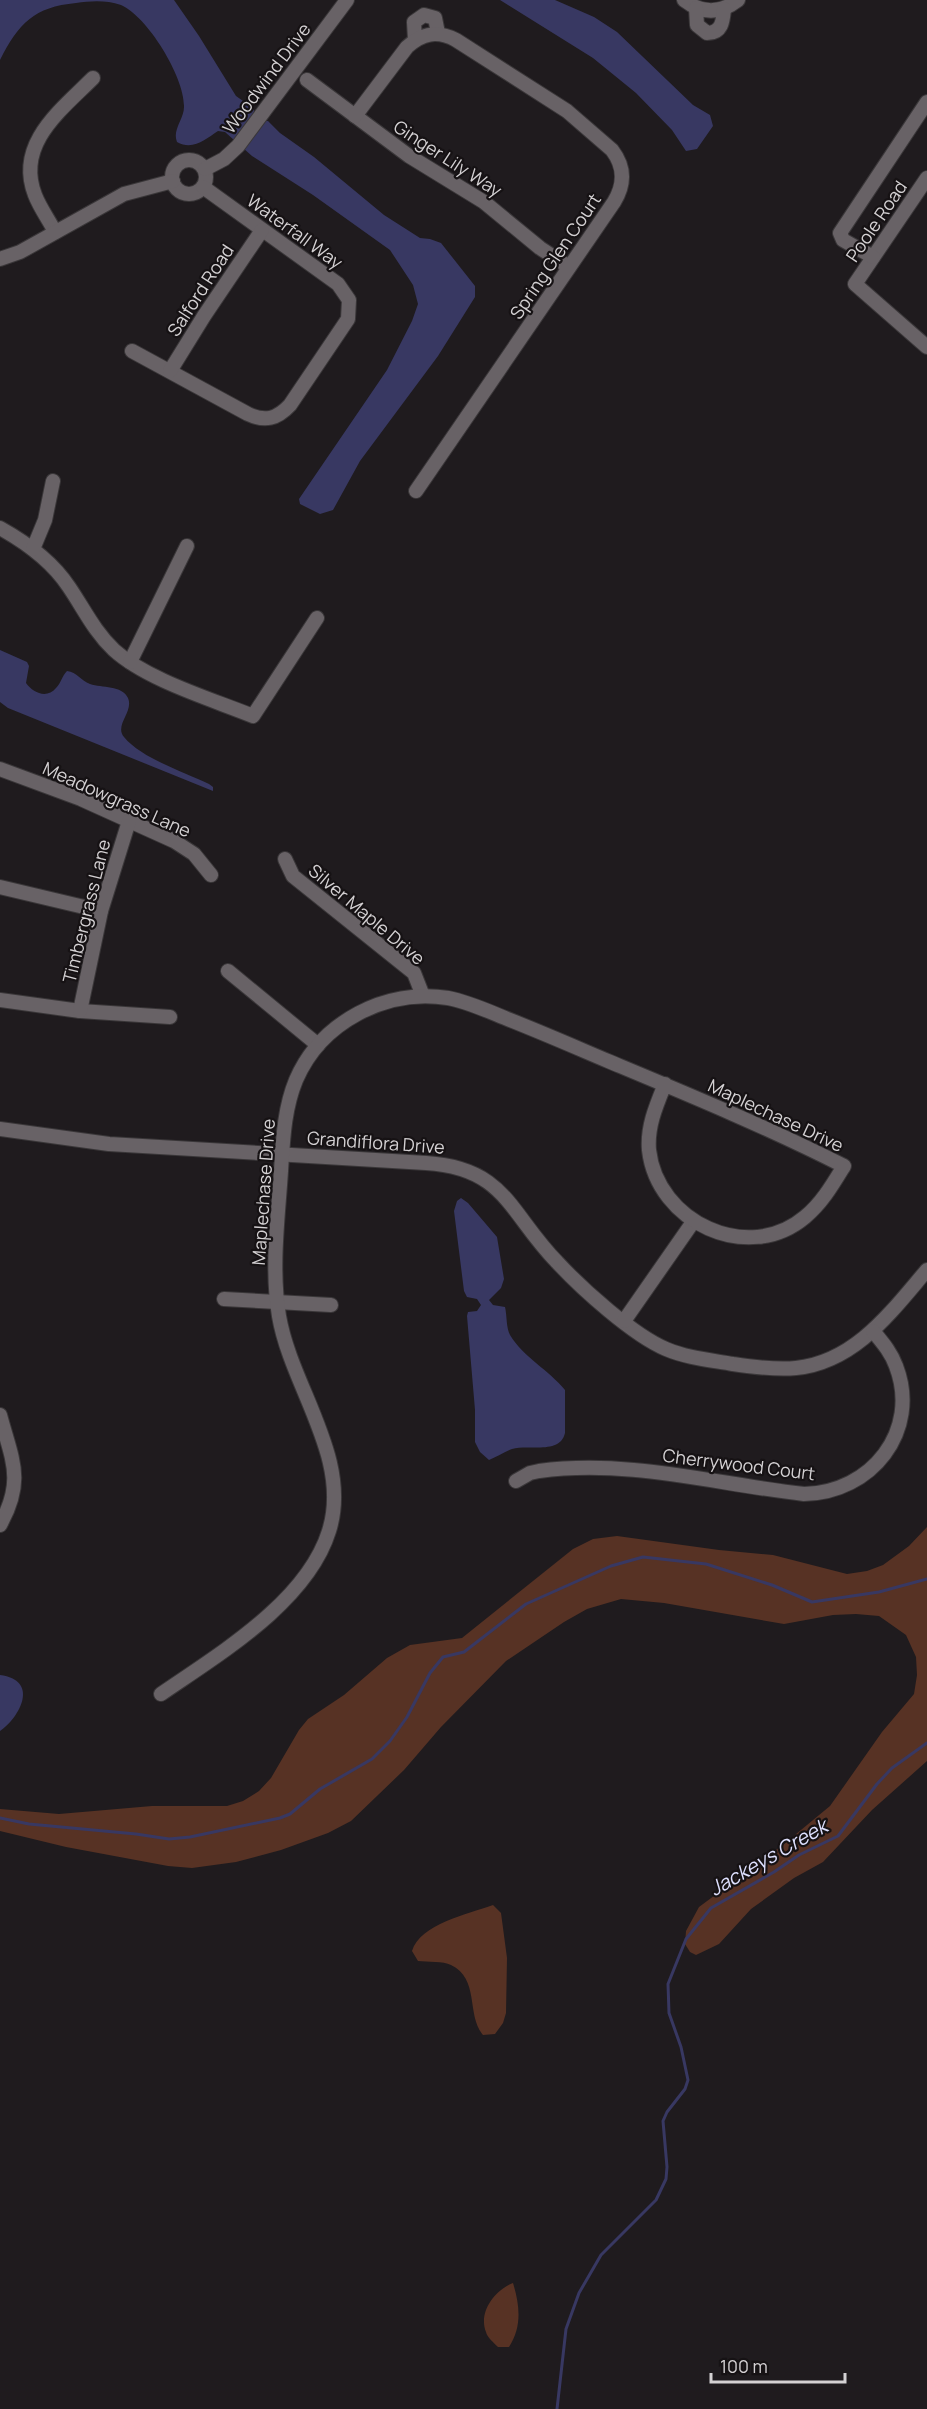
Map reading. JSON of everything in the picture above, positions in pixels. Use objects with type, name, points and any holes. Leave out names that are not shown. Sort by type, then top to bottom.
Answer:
[{"type":"street","name":"Woodwind Drive","points":[[205,169],[224,159],[238,146],[347,0]]},
{"type":"street","points":[[684,0],[696,8],[709,11],[724,9],[738,0]]},
{"type":"street","points":[[696,8],[697,25],[707,33],[720,28],[724,9]]},
{"type":"street","name":"Spring Glen Court","points":[[355,116],[400,55],[415,40],[414,22],[424,15],[435,18],[438,33],[456,40],[557,103],[593,131],[618,157],[623,172],[618,195],[416,491]]},
{"type":"street","points":[[415,40],[426,34],[438,33]]},
{"type":"street","points":[[288,79],[297,85],[307,80],[308,71],[300,63]]},
{"type":"street","points":[[56,232],[40,206],[32,184],[30,173],[33,150],[43,129],[93,78]]},
{"type":"street","name":"Ginger Lily Way","points":[[307,80],[417,161],[489,206],[540,248],[569,267]]},
{"type":"street","points":[[873,257],[843,240],[840,233],[927,102]]},
{"type":"street","points":[[184,161],[196,161],[205,169],[206,177],[203,187],[194,193],[185,193],[173,181],[174,169],[184,161]]},
{"type":"street","name":"Poole Road","points":[[927,178],[855,284],[927,347]]},
{"type":"street","points":[[0,259],[20,252],[124,194],[173,181]]},
{"type":"street","name":"Waterfall Way","points":[[132,351],[254,417],[272,418],[285,411],[290,405],[345,325],[350,305],[343,289],[203,187]]},
{"type":"street","name":"Salford Road","points":[[170,371],[204,315],[262,230]]},
{"type":"street","points":[[33,549],[45,520],[53,481]]},
{"type":"street","points":[[0,528],[33,549],[60,575],[94,629],[116,652],[152,674],[253,716],[317,618]]},
{"type":"street","points":[[130,662],[187,546]]},
{"type":"street","name":"Meadowgrass Lane","points":[[0,769],[55,788],[184,847],[211,875]]},
{"type":"street","name":"Timbergrass Lane","points":[[80,1011],[101,911],[129,821]]},
{"type":"street","name":"Silver Maple Drive","points":[[285,859],[293,876],[414,973],[423,996]]},
{"type":"street","points":[[0,887],[101,911]]},
{"type":"street","points":[[228,971],[318,1045]]},
{"type":"street","name":"Maplechase Drive","points":[[161,1694],[234,1644],[263,1621],[308,1570],[329,1532],[335,1487],[332,1468],[282,1332],[277,1302],[276,1271],[282,1153],[291,1095],[302,1067],[318,1045],[342,1023],[371,1007],[402,998],[423,996],[462,1001],[720,1107],[844,1166],[816,1206],[805,1217],[783,1230],[757,1237],[739,1237],[720,1233],[693,1222]]},
{"type":"street","points":[[0,1000],[80,1011],[170,1017]]},
{"type":"street","points":[[624,1321],[693,1222],[666,1196],[651,1162],[649,1135],[651,1120],[665,1084]]},
{"type":"street","name":"Grandiflora Drive","points":[[0,1129],[109,1144],[440,1164],[472,1172],[484,1178],[504,1194],[556,1261],[624,1321],[645,1338],[682,1355],[773,1368],[797,1368],[827,1359],[842,1353],[873,1331],[927,1270]]},
{"type":"street","points":[[224,1299],[331,1305]]},
{"type":"street","name":"Cherrywood Court","points":[[516,1481],[539,1471],[603,1467],[646,1470],[804,1494],[824,1493],[848,1485],[871,1469],[882,1457],[890,1446],[901,1418],[902,1393],[897,1369],[886,1347],[873,1331]]},
{"type":"street","points":[[0,1415],[11,1450],[15,1478],[12,1499],[0,1524]]},
{"type":"shaded area","points":[[0,0],[174,0],[236,96],[253,108],[264,121],[268,121],[280,133],[314,157],[384,215],[420,238],[441,243],[475,286],[475,297],[438,356],[360,461],[333,510],[320,514],[300,504],[299,499],[387,370],[418,304],[413,285],[390,250],[313,195],[252,156],[225,132],[218,131],[194,145],[177,142],[176,133],[184,107],[183,95],[172,65],[163,50],[132,12],[121,5],[98,1],[49,8],[29,19],[21,27],[0,60]]},
{"type":"shaded area","points":[[500,0],[555,0],[594,17],[617,32],[693,105],[710,115],[713,126],[697,149],[686,151],[672,130],[636,93],[593,58]]},
{"type":"shaded area","points":[[0,650],[27,662],[29,666],[26,683],[32,690],[40,693],[52,691],[67,671],[90,684],[121,691],[128,698],[129,703],[121,728],[124,737],[141,752],[209,784],[213,787],[213,791],[8,708],[0,702]]},
{"type":"shaded area","points":[[461,1198],[497,1237],[504,1279],[501,1288],[489,1300],[493,1305],[505,1307],[507,1325],[515,1343],[565,1390],[565,1433],[557,1444],[512,1449],[489,1460],[480,1452],[475,1442],[475,1410],[467,1316],[468,1312],[477,1311],[481,1305],[477,1299],[467,1297],[464,1291],[454,1211],[457,1201]]},
{"type":"shaded area","points":[[927,1527],[927,1761],[872,1810],[823,1862],[794,1878],[751,1909],[719,1944],[696,1955],[690,1952],[685,1944],[686,1931],[699,1907],[784,1844],[830,1806],[882,1732],[914,1694],[917,1675],[916,1657],[906,1635],[879,1616],[833,1615],[784,1624],[664,1603],[621,1599],[587,1609],[506,1661],[441,1727],[404,1770],[351,1821],[328,1833],[281,1850],[236,1862],[192,1868],[168,1866],[66,1847],[0,1831],[0,1809],[59,1814],[152,1806],[227,1806],[243,1801],[259,1791],[271,1778],[308,1719],[344,1695],[387,1658],[410,1645],[462,1638],[573,1549],[593,1539],[617,1536],[773,1555],[847,1574],[867,1571],[883,1565],[909,1546]]},
{"type":"shaded area","points":[[0,1675],[12,1678],[23,1691],[20,1708],[0,1731]]},
{"type":"shaded area","points":[[493,1905],[501,1913],[507,1958],[506,2013],[503,2023],[495,2034],[483,2035],[475,2018],[466,1979],[460,1971],[440,1962],[418,1961],[412,1951],[417,1942],[435,1927],[458,1916]]},
{"type":"shaded area","points":[[513,2283],[518,2308],[518,2324],[509,2347],[498,2347],[487,2334],[484,2317],[494,2296]]},
{"type":"waterway","points":[[0,1818],[29,1824],[169,1839],[190,1837],[290,1814],[320,1789],[372,1759],[390,1741],[407,1717],[430,1673],[443,1657],[464,1652],[526,1604],[611,1566],[643,1557],[706,1564],[772,1585],[812,1602],[879,1592],[927,1579]]},
{"type":"waterway","name":"Jackeys Creek","points":[[557,2409],[566,2329],[579,2293],[601,2255],[656,2200],[666,2179],[663,2121],[667,2112],[685,2089],[688,2080],[681,2047],[669,2013],[668,1984],[686,1939],[711,1908],[799,1855],[838,1836],[892,1768],[927,1743]]}]
